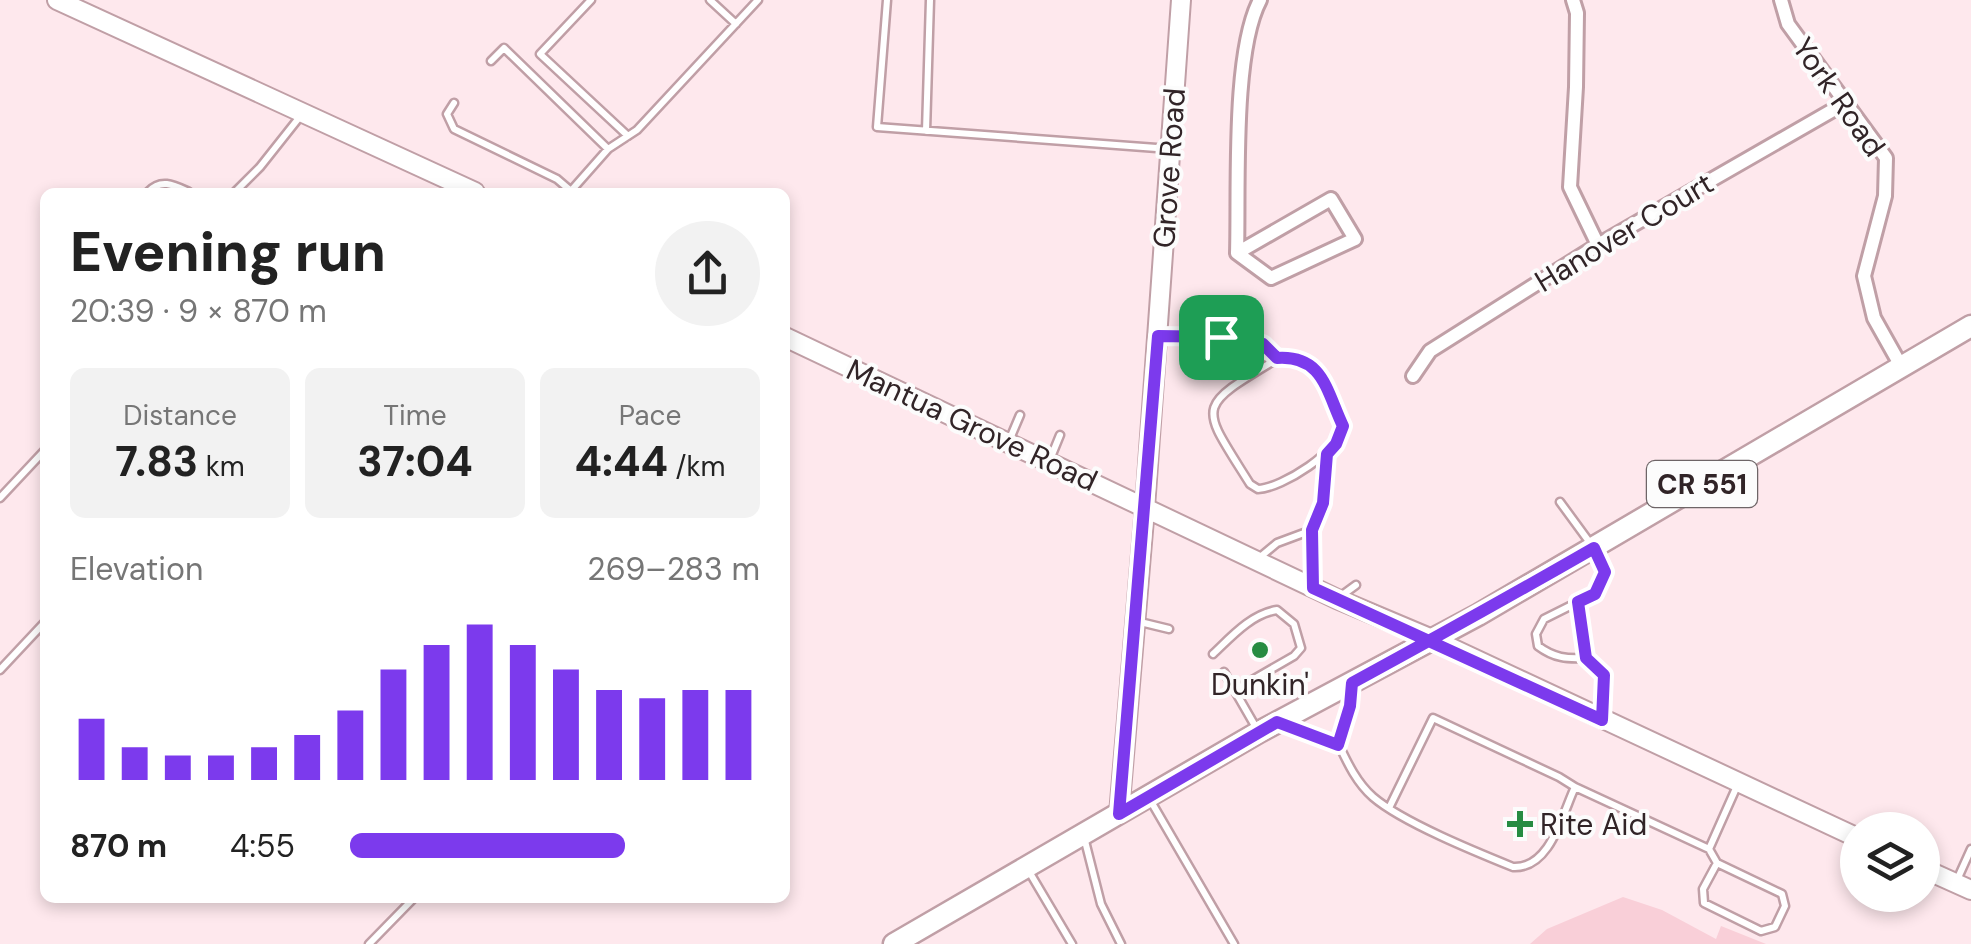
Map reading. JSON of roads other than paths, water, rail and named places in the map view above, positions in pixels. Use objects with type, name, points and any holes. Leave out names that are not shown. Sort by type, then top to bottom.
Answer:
[{"type":"main road","points":[[57,0],[467,188]]},
{"type":"main road","name":"Grove Road","points":[[1119,814],[1181,0]]},
{"type":"main road","name":"CR 551","points":[[894,944],[1268,727],[1594,548],[1971,326]]},
{"type":"main road","name":"Mantua Grove Road","points":[[790,339],[1337,600],[1432,640],[1840,830]]},
{"type":"main road","points":[[1940,876],[1963,886]]},
{"type":"street","points":[[1237,254],[1240,111],[1250,19],[1260,0]]},
{"type":"street","points":[[1573,0],[1576,68],[1570,188],[1598,245]]},
{"type":"street","name":"York Road","points":[[1782,0],[1788,24],[1886,158],[1885,196],[1864,276],[1874,318],[1900,366]]},
{"type":"street","name":"Hanover Court","points":[[1413,376],[1430,351],[1598,245],[1847,102]]},
{"type":"street","points":[[1330,199],[1355,239],[1270,278],[1237,254],[1330,199]]},
{"type":"lane","points":[[590,0],[540,54],[628,136]]},
{"type":"lane","points":[[710,0],[736,24]]},
{"type":"lane","points":[[574,188],[608,149],[628,136],[758,0]]},
{"type":"lane","points":[[887,0],[878,128],[1171,150]]},
{"type":"lane","points":[[926,131],[930,0]]},
{"type":"lane","points":[[491,61],[504,48],[608,149]]},
{"type":"lane","points":[[454,103],[447,114],[454,130],[557,179],[567,188]]},
{"type":"lane","points":[[239,188],[302,113]]},
{"type":"lane","points":[[152,188],[170,184],[180,188]]},
{"type":"lane","points":[[1158,336],[1221,337],[1263,344],[1277,358]]},
{"type":"lane","points":[[1277,358],[1306,360],[1316,368],[1343,426],[1327,454],[1271,486],[1258,489],[1250,484],[1217,430],[1212,407],[1218,396],[1277,358]]},
{"type":"lane","points":[[1008,442],[1020,415]]},
{"type":"lane","points":[[1049,462],[1060,435]]},
{"type":"lane","points":[[1313,588],[1312,530],[1323,503],[1327,454]]},
{"type":"lane","points":[[0,498],[40,455]]},
{"type":"lane","points":[[1560,502],[1594,548],[1605,572],[1595,594],[1544,618],[1536,634],[1538,646],[1549,654],[1586,658]]},
{"type":"lane","points":[[1256,560],[1277,544],[1312,530]]},
{"type":"lane","points":[[1337,600],[1356,584]]},
{"type":"lane","points":[[1578,602],[1586,658],[1604,675],[1602,720]]},
{"type":"lane","points":[[1213,654],[1243,626],[1268,612],[1277,610],[1294,624],[1301,648],[1294,656],[1235,690]]},
{"type":"lane","points":[[1134,620],[1169,630]]},
{"type":"lane","points":[[0,670],[40,627]]},
{"type":"lane","points":[[1224,672],[1268,727],[1338,745]]},
{"type":"lane","points":[[1352,683],[1350,706],[1338,745],[1353,774],[1370,795],[1389,809],[1448,837],[1513,867],[1530,866],[1544,853],[1574,788]]},
{"type":"lane","points":[[1389,809],[1433,718],[1709,849],[1717,863],[1782,894],[1785,906],[1775,927],[1761,931],[1704,903],[1703,889],[1717,863]]},
{"type":"lane","points":[[1709,849],[1738,783]]},
{"type":"lane","points":[[1148,796],[1234,944]]},
{"type":"lane","points":[[1083,834],[1101,904],[1121,944]]},
{"type":"lane","points":[[1963,886],[1971,849]]},
{"type":"lane","points":[[1026,867],[1072,944]]},
{"type":"lane","points":[[369,944],[409,903]]},
{"type":"place","name":"Dunkin'","points":[[1260,650]]},
{"type":"place","name":"Rite Aid","points":[[1520,824]]}]
